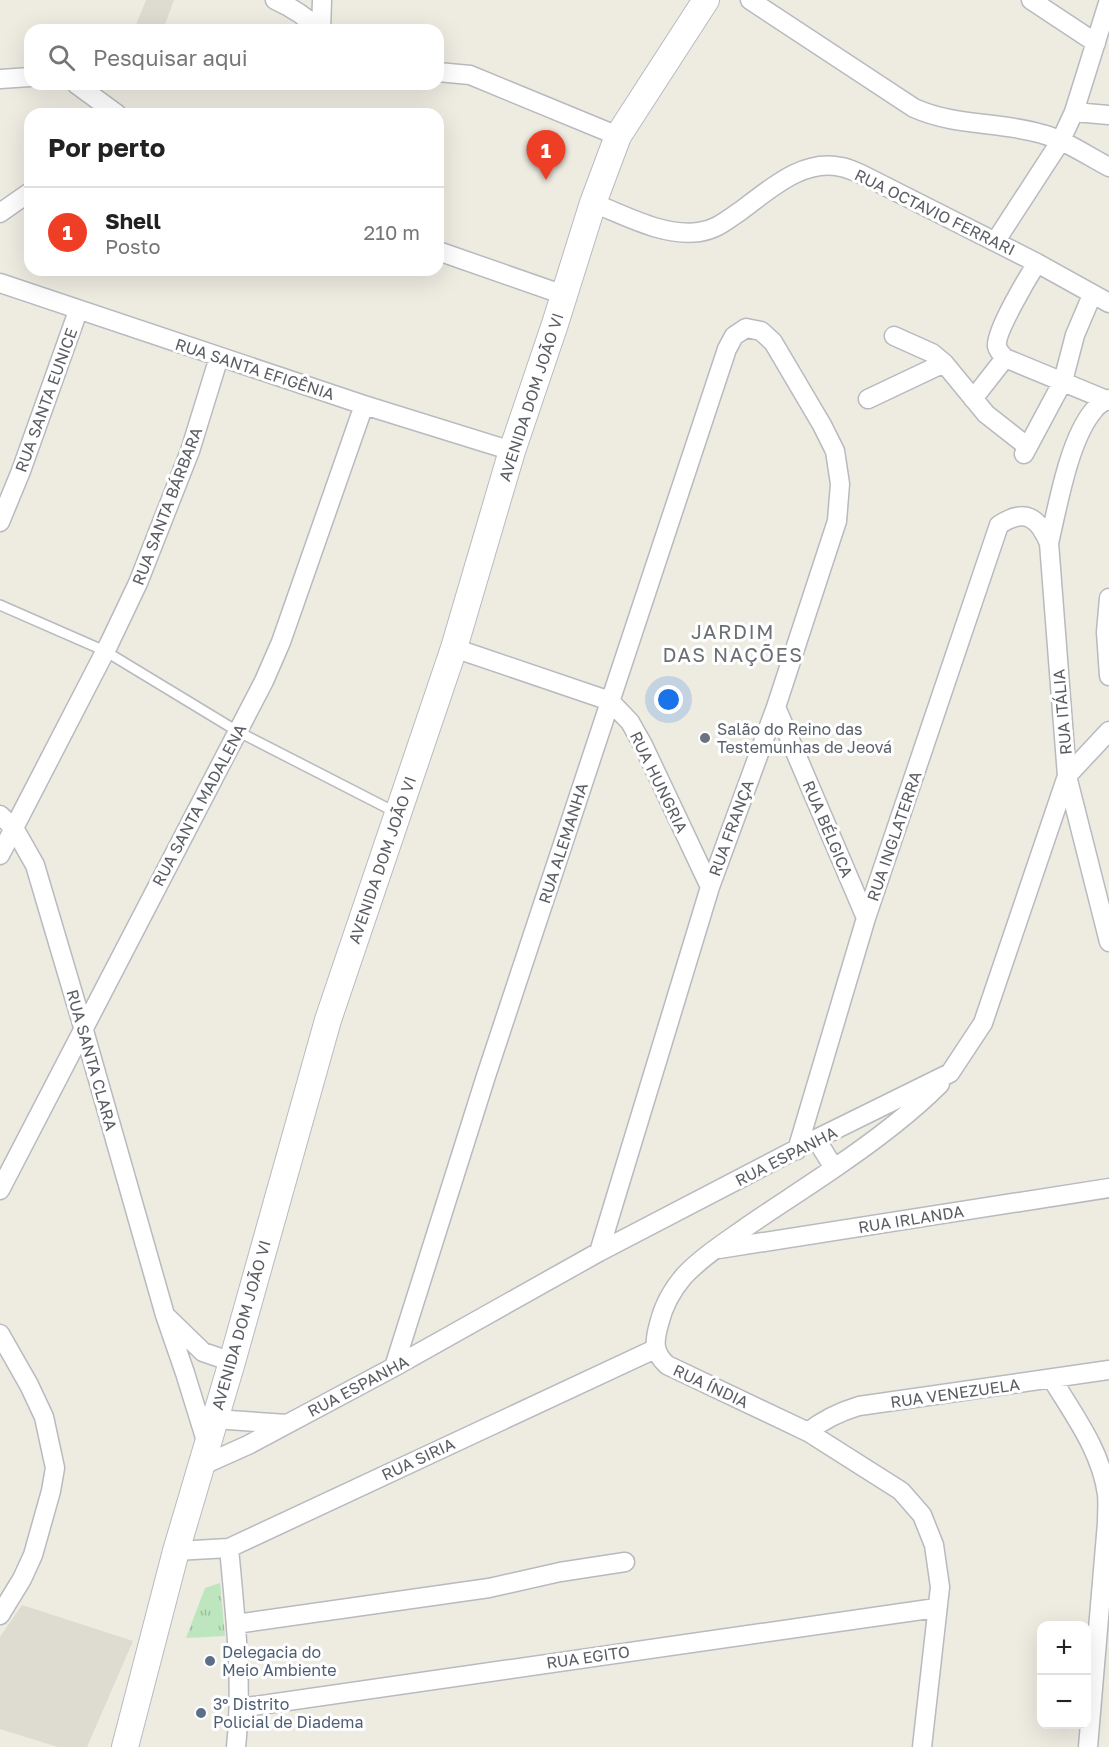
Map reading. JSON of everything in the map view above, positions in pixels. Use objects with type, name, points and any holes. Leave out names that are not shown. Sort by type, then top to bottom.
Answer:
[{"type":"street","points":[[275,0],[294,8],[314,24]]},
{"type":"street","points":[[320,24],[322,0]]},
{"type":"street","name":"AVENIDA DOM JOÃO VI","points":[[125,1747],[176,1551],[232,1362],[328,1020],[454,648],[512,452],[593,203],[618,136],[706,0]]},
{"type":"street","points":[[750,0],[914,108],[935,117],[1040,133],[1109,167]]},
{"type":"street","points":[[1031,0],[1096,43]]},
{"type":"street","points":[[995,242],[1060,142],[1074,112],[1109,0]]},
{"type":"street","points":[[444,73],[470,75],[618,136]]},
{"type":"street","points":[[0,79],[24,77]]},
{"type":"street","points":[[84,90],[109,108]]},
{"type":"street","points":[[1074,112],[1109,115]]},
{"type":"street","name":"RUA OCTAVIO FERRARI","points":[[593,203],[660,228],[679,232],[697,232],[721,225],[799,171],[820,165],[841,166],[995,242],[1109,303]]},
{"type":"street","points":[[0,213],[24,196]]},
{"type":"street","points":[[444,253],[564,295]]},
{"type":"street","points":[[1036,263],[1014,302],[997,341],[998,350],[1005,358],[1109,400]]},
{"type":"street","name":"RUA SANTA EFIGÊNIA","points":[[0,284],[512,452]]},
{"type":"street","points":[[894,336],[919,346],[944,363],[992,420],[1026,451],[1063,381],[1075,336],[1092,295]]},
{"type":"street","name":"RUA SANTA EUNICE","points":[[0,522],[21,471],[78,310]]},
{"type":"street","name":"RUA ALEMANHA","points":[[394,1367],[610,700],[727,349],[734,336],[746,328]]},
{"type":"street","name":"RUA FRANÇA","points":[[599,1252],[710,887],[776,707],[837,521],[840,483],[835,451],[773,342],[760,331],[746,328]]},
{"type":"street","name":"RUA SANTA BÁRBARA","points":[[0,855],[138,582],[190,451],[219,357]]},
{"type":"street","points":[[973,399],[1005,358]]},
{"type":"street","points":[[868,399],[944,363]]},
{"type":"street","points":[[1049,543],[1060,495],[1077,440],[1085,421],[1094,409],[1109,400]]},
{"type":"street","name":"RUA SANTA MADALENA","points":[[0,1190],[264,681],[281,642],[364,405]]},
{"type":"street","name":"RUA ITÁLIA","points":[[999,525],[1015,516],[1026,516],[1037,521],[1049,543],[1067,776],[1109,942]]},
{"type":"street","name":"RUA INGLATERRA","points":[[797,1149],[866,918],[999,525]]},
{"type":"street","points":[[1109,598],[1106,632],[1109,676]]},
{"type":"street","name":"RUA HUNGRIA","points":[[454,648],[610,700],[630,722],[643,744],[710,887]]},
{"type":"street","name":"RUA BÉLGICA","points":[[776,707],[866,918]]},
{"type":"street","points":[[655,1348],[654,1341],[660,1319],[669,1297],[684,1276],[714,1250],[904,1117],[950,1073],[983,1023],[1067,776],[1109,731]]},
{"type":"street","name":"RUA SANTA CLARA","points":[[0,815],[14,828],[35,865],[84,1027],[165,1315],[188,1381],[204,1455]]},
{"type":"street","name":"RUA ESPANHA","points":[[204,1455],[287,1424],[599,1252],[816,1139],[950,1073]]},
{"type":"street","points":[[816,1139],[834,1168]]},
{"type":"street","name":"RUA IRLANDA","points":[[714,1250],[1109,1188]]},
{"type":"street","points":[[165,1315],[203,1352],[232,1362]]},
{"type":"street","points":[[0,1334],[44,1417],[55,1467],[51,1491],[33,1555],[22,1579],[0,1615]]},
{"type":"street","name":"RUA ÍNDIA","points":[[655,1348],[659,1358],[676,1370],[807,1431],[901,1491],[922,1515],[934,1545],[940,1587],[922,1747]]},
{"type":"street","name":"RUA SIRIA","points":[[176,1551],[229,1548],[655,1348]]},
{"type":"street","points":[[188,1381],[196,1361],[203,1352]]},
{"type":"street","name":"RUA VENEZUELA","points":[[807,1431],[837,1412],[859,1406],[1109,1370]]},
{"type":"street","points":[[1052,1379],[1098,1458],[1107,1496],[1107,1523],[1088,1747]]},
{"type":"street","name":"RUA ESPANHA","points":[[214,1419],[287,1424]]},
{"type":"street","points":[[229,1548],[240,1708],[236,1747]]},
{"type":"street","points":[[236,1624],[489,1588],[533,1580],[560,1572],[625,1562]]},
{"type":"street","name":"RUA EGITO","points":[[240,1708],[936,1608]]},
{"type":"lane","points":[[0,605],[105,651],[237,731],[397,813]]},
{"type":"shaded area","points":[[146,0],[174,0],[165,24],[136,24]]},
{"type":"shaded area","points":[[22,1605],[133,1641],[87,1747],[58,1747],[0,1729],[0,1637]]},
{"type":"green space","points":[[220,1583],[225,1636],[186,1638],[205,1588]]},
{"type":"place","name":"Shell","points":[[546,180]]},
{"type":"place","name":"Salão do Reino das Testemunhas de Jeová","points":[[705,738]]},
{"type":"place","name":"Delegacia do Meio Ambiente","points":[[210,1661]]},
{"type":"place","name":"3º Distrito Policial de Diadema","points":[[201,1713]]},
{"type":"district","name":"JARDIM DAS NAÇÕES","points":[[733,644]]}]
